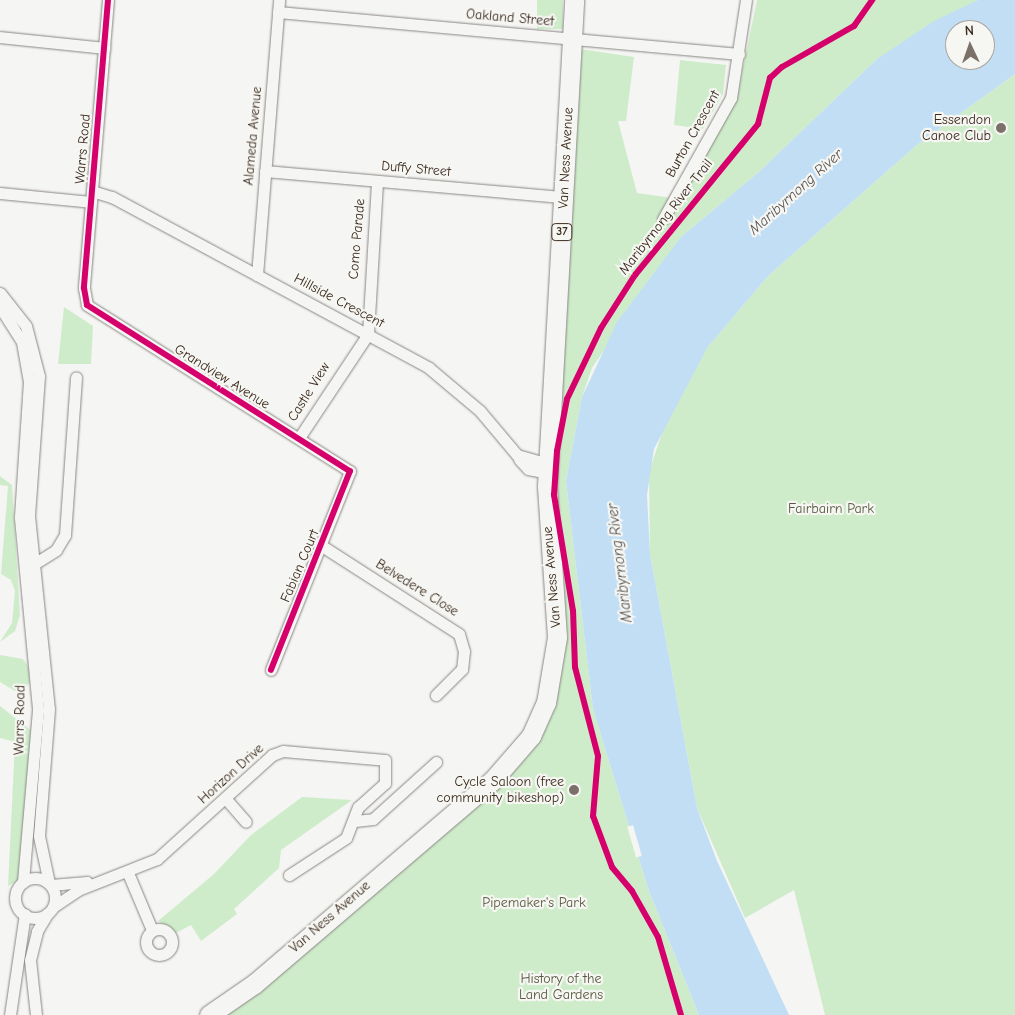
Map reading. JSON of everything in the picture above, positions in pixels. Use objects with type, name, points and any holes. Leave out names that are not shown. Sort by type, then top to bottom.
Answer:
[{"type":"main road","name":"Van Ness Avenue","points":[[211,1013],[492,781],[531,736],[552,682],[558,638],[548,468],[574,0]]},
{"type":"street","name":"Warrs Road","points":[[84,300],[108,0]]},
{"type":"street","name":"Alameda Avenue","points":[[257,275],[279,0]]},
{"type":"street","name":"Burton Crescent","points":[[663,219],[731,98],[746,0]]},
{"type":"street","name":"Oakland Street","points":[[278,12],[739,54]]},
{"type":"street","points":[[0,37],[104,48]]},
{"type":"street","name":"Duffy Street","points":[[265,171],[564,197]]},
{"type":"street","name":"Como Parade","points":[[362,330],[368,299],[377,181]]},
{"type":"street","name":"Hillside Crescent","points":[[0,193],[91,198],[112,197],[123,206],[362,330],[438,374],[480,411],[517,455],[548,468]]},
{"type":"street","points":[[0,293],[26,326],[37,361],[30,516],[30,567]]},
{"type":"street","name":"Grandview Avenue","points":[[84,300],[105,318],[350,471]]},
{"type":"street","points":[[0,307],[19,334],[29,366],[20,502],[30,567]]},
{"type":"street","name":"Castle View","points":[[299,438],[346,362],[362,330]]},
{"type":"street","points":[[30,567],[56,550],[65,535],[76,377]]},
{"type":"street","name":"Fabian Court","points":[[271,670],[322,546],[350,471]]},
{"type":"street","name":"Belvedere Close","points":[[322,546],[459,634],[464,651],[462,669],[436,695]]},
{"type":"street","name":"Warrs Road","points":[[23,882],[38,710],[30,567]]},
{"type":"street","name":"Warrs Road","points":[[30,567],[49,709],[39,845],[50,884]]},
{"type":"street","name":"Horizon Drive","points":[[51,909],[78,890],[128,873],[157,859],[278,752],[382,758],[388,766],[386,781],[360,805],[354,825],[338,845],[289,875]]},
{"type":"street","points":[[354,825],[370,821],[436,762]]},
{"type":"street","points":[[226,799],[246,822]]},
{"type":"street","points":[[128,873],[152,930]]},
{"type":"street","name":"Horizon Drive","points":[[50,884],[128,873]]},
{"type":"street","points":[[10,1015],[25,914],[16,896],[23,882],[36,878],[50,884],[51,909],[37,931],[30,960],[36,1015]]},
{"type":"street","points":[[25,914],[38,917],[51,909]]},
{"type":"green space","points":[[537,0],[563,0],[563,29],[537,29]]},
{"type":"green space","points":[[757,0],[978,0],[877,59],[760,171],[681,237],[592,368],[582,397],[566,481],[593,709],[649,891],[699,1015],[223,1015],[500,785],[542,737],[557,692],[565,642],[554,530],[580,49],[634,57],[626,121],[618,121],[637,193],[679,199],[737,96]]},
{"type":"green space","points":[[680,60],[726,65],[723,94],[703,129],[674,125]]},
{"type":"green space","name":"Fairbairn Park","points":[[1015,74],[1015,1015],[825,1015],[794,890],[745,918],[697,808],[650,554],[649,472],[666,421],[707,348],[768,276],[918,144]]},
{"type":"green space","points":[[64,307],[93,326],[91,364],[58,364]]},
{"type":"green space","points":[[0,476],[12,485],[20,615],[15,631],[0,642],[12,623],[15,591],[11,580],[1,574],[8,486],[0,485]]},
{"type":"green space","points":[[0,655],[23,659],[28,666],[30,682],[24,689],[15,691],[0,682]]},
{"type":"green space","points":[[0,706],[32,731],[20,879],[8,886],[15,742],[0,738]]},
{"type":"green space","points":[[302,797],[352,800],[281,850],[279,868],[234,909],[237,914],[201,941],[191,925],[176,933],[158,921],[214,874],[251,835]]},
{"type":"water","name":"Maribyrnong River","points":[[978,0],[1015,0],[1015,74],[918,144],[768,276],[707,348],[654,449],[647,495],[650,554],[697,808],[717,861],[789,1015],[699,1015],[649,891],[593,709],[566,481],[582,397],[617,322],[681,237],[760,171],[877,59],[934,21]]},
{"type":"pier","points":[[633,825],[642,856],[636,857],[627,827]]},
{"type":"cycle path","points":[[108,0],[84,288],[87,305],[350,471],[271,670]]},
{"type":"cycle path","name":"Maribyrnong River Trail","points":[[681,1015],[658,937],[632,891],[612,867],[593,816],[598,756],[575,667],[573,611],[554,495],[557,451],[567,399],[601,328],[635,275],[758,124],[770,78],[782,67],[854,26],[872,0]]},
{"type":"place","name":"Essendon Canoe Club","points":[[1001,128]]},
{"type":"place","name":"Cycle Saloon (free community bikeshop)","points":[[574,790]]},
{"type":"park label","name":"Pipemaker's Park","points":[[534,903]]},
{"type":"park label","name":"History of the Land Gardens","points":[[561,988]]}]
